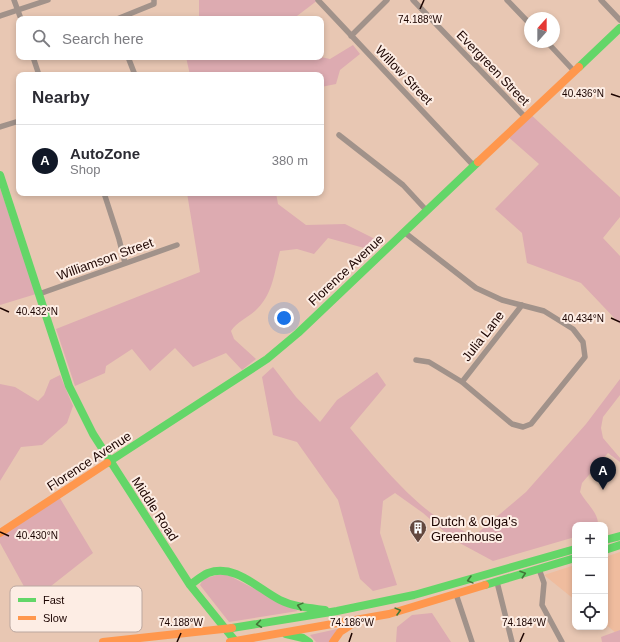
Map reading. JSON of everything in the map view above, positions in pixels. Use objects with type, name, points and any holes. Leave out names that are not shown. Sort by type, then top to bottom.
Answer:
[{"type":"main road","name":"Florence Avenue","points":[[0,533],[267,359],[298,333],[620,28]]},
{"type":"main road","name":"Middle Road","points":[[0,175],[68,381],[84,420],[190,585],[234,642]]},
{"type":"main road","points":[[608,539],[620,536]]},
{"type":"main road","points":[[608,549],[620,546]]},
{"type":"main road","points":[[102,642],[224,629],[339,611],[416,595],[572,550]]},
{"type":"main road","points":[[234,642],[282,632],[389,614],[572,559]]},
{"type":"main road","points":[[190,585],[209,573],[225,570],[236,574],[281,600],[303,608],[339,611]]},
{"type":"main road","points":[[333,642],[340,632],[361,619]]},
{"type":"main road","points":[[282,632],[303,638],[309,642]]},
{"type":"street","points":[[14,0],[20,16]]},
{"type":"street","points":[[0,16],[48,0]]},
{"type":"street","name":"Willow Street","points":[[318,0],[474,166]]},
{"type":"street","points":[[351,36],[388,0]]},
{"type":"street","name":"Evergreen Street","points":[[413,0],[525,117]]},
{"type":"street","points":[[507,0],[524,18]]},
{"type":"street","points":[[602,0],[620,20]]},
{"type":"street","points":[[124,16],[156,2]]},
{"type":"street","points":[[553,48],[574,71]]},
{"type":"street","points":[[34,60],[38,72]]},
{"type":"street","points":[[129,60],[134,72]]},
{"type":"street","points":[[0,127],[16,121]]},
{"type":"street","points":[[339,136],[403,185],[427,210]]},
{"type":"street","points":[[105,196],[125,263]]},
{"type":"street","points":[[404,232],[476,288],[502,300],[544,311],[573,329],[583,342],[585,357],[531,424],[523,427],[512,424],[462,382],[429,362],[416,360]]},
{"type":"street","name":"Williamson Street","points":[[39,294],[177,244]]},
{"type":"street","name":"Julia Lane","points":[[462,382],[522,305]]},
{"type":"street","points":[[539,569],[544,583],[542,604],[562,642]]},
{"type":"street","points":[[497,582],[512,642]]},
{"type":"street","points":[[456,594],[472,642]]},
{"type":"shaded area","points":[[199,0],[318,0],[297,16],[199,16]]},
{"type":"shaded area","points":[[353,45],[360,54],[340,70],[336,84],[324,86],[324,72],[189,72],[187,60],[324,60],[324,58],[330,59]]},
{"type":"shaded area","points":[[528,112],[620,197],[620,217],[603,238],[620,256],[620,324],[581,283],[527,263],[522,233],[495,209],[539,164],[505,134]]},
{"type":"shaded area","points":[[0,188],[36,294],[0,305]]},
{"type":"shaded area","points":[[187,196],[277,196],[278,204],[306,225],[345,224],[383,243],[375,251],[328,238],[314,254],[297,249],[280,251],[272,283],[266,298],[255,311],[231,331],[234,339],[256,359],[242,370],[226,353],[193,367],[175,348],[150,371],[132,349],[106,366],[105,373],[75,386],[56,329],[200,272]]},
{"type":"shaded area","points":[[273,367],[296,397],[320,422],[337,400],[377,372],[386,385],[350,428],[415,500],[438,518],[474,536],[526,492],[586,424],[620,379],[620,395],[603,417],[601,428],[603,438],[620,458],[620,462],[608,453],[582,483],[580,492],[594,512],[598,522],[572,522],[572,538],[493,561],[454,540],[423,513],[395,493],[383,501],[380,533],[397,585],[373,591],[360,579],[338,500],[297,442],[273,435],[262,377]]},
{"type":"shaded area","points":[[60,375],[73,406],[67,423],[42,445],[21,447],[0,481],[0,384],[15,387],[38,401],[44,395],[50,380]]},
{"type":"shaded area","points":[[58,495],[93,553],[51,586],[24,586],[0,543],[0,532]]},
{"type":"shaded area","points":[[620,552],[620,630],[615,632],[608,626],[608,556]]},
{"type":"shaded area","points":[[572,566],[572,598],[544,575]]},
{"type":"shaded area","points":[[224,573],[298,611],[229,622],[200,585],[203,579]]},
{"type":"shaded area","points":[[432,613],[451,642],[396,642],[397,627],[412,615]]},
{"type":"shaded area","points":[[337,629],[330,642],[316,642],[310,635]]},
{"type":"shaded area","points":[[620,630],[620,642],[602,642],[601,637]]},
{"type":"traffic: fast","points":[[579,67],[620,28]]},
{"type":"traffic: fast","points":[[107,463],[267,359],[298,333],[478,162]]},
{"type":"traffic: fast","points":[[0,175],[69,386],[93,434],[190,585],[236,642]]},
{"type":"traffic: fast","points":[[608,539],[620,536]]},
{"type":"traffic: fast","points":[[608,549],[620,545]]},
{"type":"traffic: fast","points":[[232,628],[337,611],[414,595],[572,550]]},
{"type":"traffic: fast","points":[[485,585],[572,559]]},
{"type":"traffic: fast","points":[[190,585],[208,573],[228,571],[246,579],[280,600],[302,607],[325,610]]},
{"type":"traffic: fast","points":[[286,634],[303,638],[309,642]]},
{"type":"traffic: slow","points":[[478,162],[579,67]]},
{"type":"traffic: slow","points":[[0,533],[107,463]]},
{"type":"traffic: slow","points":[[230,642],[389,614],[485,585]]},
{"type":"traffic: slow","points":[[333,642],[340,632],[357,621]]},
{"type":"traffic: slow","points":[[103,642],[232,628]]},
{"type":"place","name":"AutoZone","points":[[603,490]]},
{"type":"place","name":"Dutch & Olga's Greenhouse","points":[[418,543]]}]
